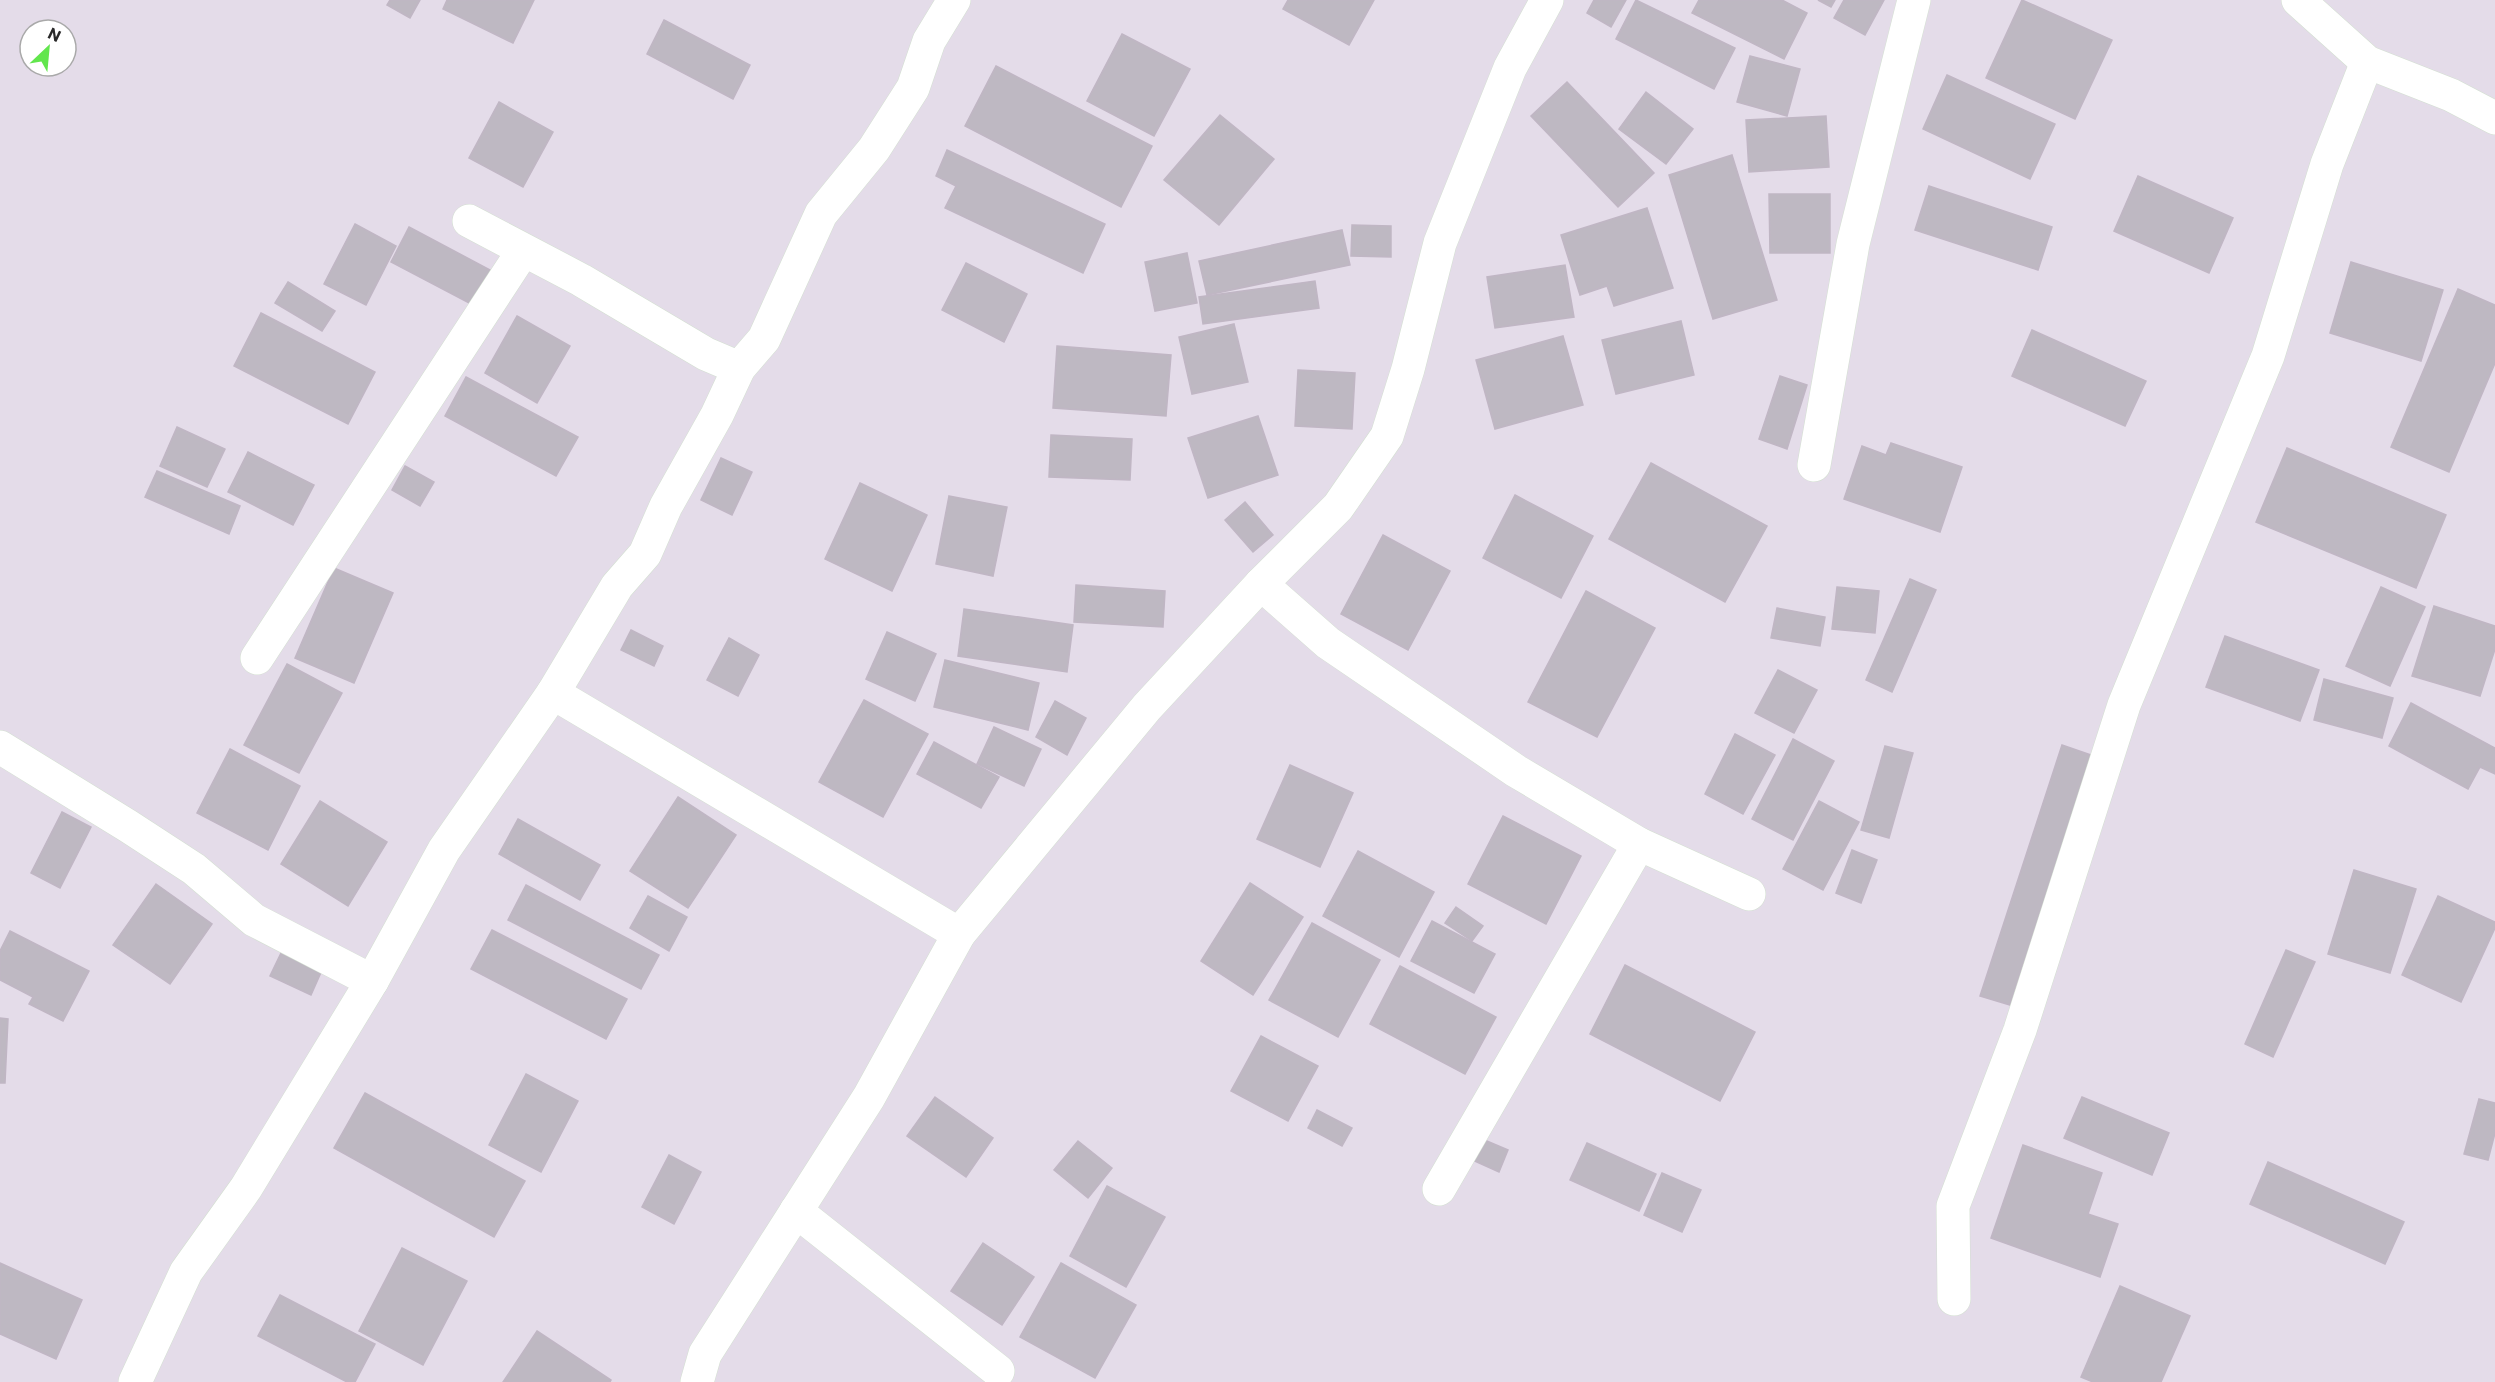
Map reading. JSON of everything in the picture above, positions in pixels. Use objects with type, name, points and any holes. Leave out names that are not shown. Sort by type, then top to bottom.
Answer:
[{"type":"street","points":[[135,1382],[186,1272],[246,1188],[372,981],[444,850],[553,693],[617,586],[645,554],[666,506],[717,415],[739,368],[764,339],[821,213],[873,149],[913,88],[929,41],[954,0]]},
{"type":"street","points":[[697,1382],[705,1354],[869,1096],[959,934],[1147,706],[1261,584],[1338,507],[1387,436],[1408,369],[1440,243],[1510,68],[1547,0]]},
{"type":"street","points":[[1814,465],[1853,243],[1914,0]]},
{"type":"street","points":[[2298,0],[2367,62],[2451,95],[2495,118]]},
{"type":"street","points":[[1954,1299],[1953,1206],[2020,1030],[2124,705],[2268,356],[2327,164],[2367,62]]},
{"type":"street","points":[[469,221],[581,280],[706,354],[739,368]]},
{"type":"street","points":[[257,658],[523,251]]},
{"type":"street","points":[[1261,584],[1328,643],[1516,771],[1639,844],[1749,894]]},
{"type":"street","points":[[553,693],[959,934]]},
{"type":"street","points":[[0,747],[194,869],[254,920],[372,981]]},
{"type":"street","points":[[1439,1189],[1639,844]]},
{"type":"street","points":[[796,1211],[998,1371]]},
{"type":"building","points":[[390,0],[420,0],[410,18],[387,5]]},
{"type":"building","points":[[447,0],[534,0],[513,43],[443,9]]},
{"type":"building","points":[[1288,0],[1374,0],[1349,45],[1283,9]]},
{"type":"building","points":[[1594,0],[1626,0],[1611,27],[1587,13]]},
{"type":"building","points":[[1636,0],[1735,48],[1714,89],[1616,39]]},
{"type":"building","points":[[1699,0],[1782,0],[1807,13],[1784,59],[1692,13]]},
{"type":"building","points":[[1818,0],[1835,0],[1831,7]]},
{"type":"building","points":[[1844,0],[1884,0],[1865,35],[1834,18]]},
{"type":"building","points":[[2022,0],[2112,40],[2075,119],[1986,78]]},
{"type":"building","points":[[664,20],[750,65],[733,99],[647,54]]},
{"type":"building","points":[[1122,34],[1190,69],[1154,136],[1087,101]]},
{"type":"building","points":[[1750,56],[1800,69],[1787,116],[1737,102]]},
{"type":"building","points":[[996,66],[1152,146],[1121,207],[965,126]]},
{"type":"building","points":[[1947,75],[2055,124],[2030,179],[1923,129]]},
{"type":"building","points":[[1567,82],[1654,173],[1618,207],[1531,116]]},
{"type":"building","points":[[1646,92],[1693,129],[1666,164],[1619,129]]},
{"type":"building","points":[[499,102],[553,132],[523,187],[469,158]]},
{"type":"building","points":[[1220,115],[1274,159],[1219,225],[1164,180]]},
{"type":"building","points":[[1826,116],[1829,167],[1749,172],[1746,120]]},
{"type":"building","points":[[947,150],[1105,224],[1083,273],[945,208],[956,186],[936,176]]},
{"type":"building","points":[[1732,155],[1777,300],[1713,319],[1669,175]]},
{"type":"building","points":[[2138,176],[2233,218],[2209,273],[2114,231]]},
{"type":"building","points":[[1929,186],[2052,227],[2038,270],[1915,230]]},
{"type":"building","points":[[1769,194],[1830,194],[1830,253],[1770,253]]},
{"type":"building","points":[[1647,208],[1673,288],[1614,306],[1607,286],[1580,295],[1561,235]]},
{"type":"building","points":[[355,224],[396,246],[366,305],[324,284]]},
{"type":"building","points":[[1352,225],[1391,226],[1391,257],[1351,256]]},
{"type":"building","points":[[409,227],[492,271],[473,305],[391,262]]},
{"type":"building","points":[[1342,230],[1350,265],[1207,295],[1199,261]]},
{"type":"building","points":[[1187,253],[1197,303],[1155,311],[1145,262]]},
{"type":"building","points":[[2351,262],[2443,290],[2421,361],[2330,333]]},
{"type":"building","points":[[966,263],[1027,294],[1004,342],[942,310]]},
{"type":"building","points":[[1565,265],[1574,317],[1495,328],[1487,277]]},
{"type":"building","points":[[1315,281],[1319,308],[1203,324],[1199,297]]},
{"type":"building","points":[[288,282],[335,311],[322,331],[275,303]]},
{"type":"building","points":[[2458,289],[2495,305],[2495,363],[2449,472],[2391,447]]},
{"type":"building","points":[[261,313],[375,372],[348,424],[234,366]]},
{"type":"building","points":[[517,316],[570,346],[537,403],[485,373]]},
{"type":"building","points":[[1681,321],[1694,375],[1616,394],[1602,340]]},
{"type":"building","points":[[1234,324],[1248,382],[1192,394],[1179,337]]},
{"type":"building","points":[[2032,330],[2146,381],[2125,426],[2012,376]]},
{"type":"building","points":[[1563,336],[1583,405],[1495,429],[1476,360]]},
{"type":"building","points":[[1057,346],[1171,355],[1166,416],[1053,408]]},
{"type":"building","points":[[1298,370],[1355,373],[1352,429],[1295,426]]},
{"type":"building","points":[[1780,376],[1807,385],[1787,449],[1759,439]]},
{"type":"building","points":[[466,377],[578,437],[556,476],[445,416]]},
{"type":"building","points":[[1258,416],[1278,475],[1208,498],[1188,438]]},
{"type":"building","points":[[177,427],[225,449],[207,487],[160,466]]},
{"type":"building","points":[[1051,435],[1132,439],[1130,480],[1049,477]]},
{"type":"building","points":[[1891,443],[1962,467],[1940,532],[1844,499],[1862,446],[1886,455]]},
{"type":"building","points":[[2287,448],[2446,515],[2416,588],[2256,522]]},
{"type":"building","points":[[248,452],[314,485],[293,525],[228,492]]},
{"type":"building","points":[[721,458],[752,472],[732,515],[701,500]]},
{"type":"building","points":[[1651,463],[1767,526],[1725,602],[1609,539]]},
{"type":"building","points":[[405,466],[434,482],[420,506],[392,490]]},
{"type":"building","points":[[157,471],[240,506],[229,534],[145,497]]},
{"type":"building","points":[[860,483],[927,515],[892,591],[825,559]]},
{"type":"building","points":[[1515,495],[1593,536],[1561,598],[1483,558]]},
{"type":"building","points":[[949,496],[1007,507],[993,576],[936,564]]},
{"type":"building","points":[[1245,502],[1273,535],[1253,552],[1225,520]]},
{"type":"building","points":[[1383,535],[1450,571],[1408,650],[1341,614]]},
{"type":"building","points":[[334,568],[393,593],[354,683],[295,658]]},
{"type":"building","points":[[1910,579],[1936,590],[1892,692],[1866,680]]},
{"type":"building","points":[[1076,585],[1165,591],[1163,627],[1074,622]]},
{"type":"building","points":[[1837,587],[1879,591],[1875,633],[1832,629]]},
{"type":"building","points":[[2381,587],[2425,607],[2390,686],[2346,666]]},
{"type":"building","points":[[1586,591],[1655,628],[1597,737],[1528,702]]},
{"type":"building","points":[[2434,606],[2495,626],[2495,649],[2480,696],[2412,676]]},
{"type":"building","points":[[1777,608],[1825,617],[1820,646],[1771,638]]},
{"type":"building","points":[[964,609],[1073,625],[1067,672],[958,656]]},
{"type":"building","points":[[631,630],[663,646],[654,666],[621,650]]},
{"type":"building","points":[[887,632],[936,654],[915,701],[866,679]]},
{"type":"building","points":[[2225,636],[2319,670],[2300,721],[2206,687]]},
{"type":"building","points":[[729,638],[759,655],[738,696],[707,680]]},
{"type":"building","points":[[945,660],[1039,683],[1028,730],[934,707]]},
{"type":"building","points":[[287,664],[342,693],[299,773],[244,745]]},
{"type":"building","points":[[1778,670],[1817,690],[1794,733],[1755,713]]},
{"type":"building","points":[[2324,679],[2393,698],[2382,738],[2314,720]]},
{"type":"building","points":[[864,700],[928,734],[883,817],[819,782]]},
{"type":"building","points":[[1055,701],[1086,718],[1067,755],[1036,737]]},
{"type":"building","points":[[2411,703],[2495,748],[2495,774],[2480,767],[2468,789],[2389,746]]},
{"type":"building","points":[[994,727],[1041,749],[1024,786],[977,764]]},
{"type":"building","points":[[1735,734],[1775,755],[1743,814],[1705,794]]},
{"type":"building","points":[[1793,739],[1834,761],[1793,840],[1752,819]]},
{"type":"building","points":[[934,742],[999,777],[981,808],[917,774]]},
{"type":"building","points":[[2062,745],[2091,755],[2010,1005],[1980,996]]},
{"type":"building","points":[[1885,746],[1913,753],[1889,838],[1861,830]]},
{"type":"building","points":[[230,749],[300,786],[268,850],[197,813]]},
{"type":"building","points":[[1290,765],[1353,793],[1320,867],[1257,839]]},
{"type":"building","points":[[678,797],[736,835],[688,908],[630,871]]},
{"type":"building","points":[[320,801],[387,842],[348,906],[281,864]]},
{"type":"building","points":[[1819,801],[1859,822],[1823,890],[1783,869]]},
{"type":"building","points":[[62,812],[91,827],[60,888],[31,873]]},
{"type":"building","points":[[1503,816],[1581,856],[1546,924],[1468,884]]},
{"type":"building","points":[[518,819],[600,865],[580,900],[499,854]]},
{"type":"building","points":[[1852,850],[1877,860],[1861,903],[1836,893]]},
{"type":"building","points":[[1358,851],[1434,892],[1399,957],[1323,916]]},
{"type":"building","points":[[2354,870],[2416,889],[2390,973],[2328,954]]},
{"type":"building","points":[[1250,883],[1303,917],[1253,995],[1201,961]]},
{"type":"building","points":[[156,884],[212,924],[170,984],[113,945]]},
{"type":"building","points":[[526,885],[659,955],[641,989],[508,920]]},
{"type":"building","points":[[648,896],[687,917],[669,951],[630,928]]},
{"type":"building","points":[[2438,896],[2495,922],[2495,928],[2461,1002],[2402,975]]},
{"type":"building","points":[[1456,907],[1483,926],[1472,941],[1445,923]]},
{"type":"building","points":[[1432,921],[1495,954],[1474,993],[1411,961]]},
{"type":"building","points":[[1312,923],[1380,960],[1338,1037],[1269,1000]]},
{"type":"building","points":[[492,930],[627,999],[606,1039],[471,969]]},
{"type":"building","points":[[10,931],[89,971],[63,1021],[29,1004],[33,997],[0,980],[0,951]]},
{"type":"building","points":[[2286,950],[2315,962],[2273,1057],[2245,1044]]},
{"type":"building","points":[[282,951],[322,970],[311,995],[270,976]]},
{"type":"building","points":[[1625,965],[1755,1032],[1720,1101],[1590,1034]]},
{"type":"building","points":[[1400,966],[1496,1017],[1465,1074],[1370,1024]]},
{"type":"building","points":[[0,1018],[8,1019],[5,1083],[0,1083]]},
{"type":"building","points":[[1261,1036],[1318,1066],[1288,1121],[1231,1091]]},
{"type":"building","points":[[526,1074],[578,1101],[541,1172],[489,1145]]},
{"type":"building","points":[[365,1093],[525,1181],[494,1237],[334,1148]]},
{"type":"building","points":[[935,1097],[993,1138],[966,1177],[907,1136]]},
{"type":"building","points":[[2082,1097],[2169,1133],[2152,1175],[2064,1138]]},
{"type":"building","points":[[2479,1099],[2495,1103],[2495,1133],[2488,1160],[2464,1154]]},
{"type":"building","points":[[1317,1110],[1352,1128],[1342,1146],[1308,1128]]},
{"type":"building","points":[[1475,1136],[1508,1150],[1499,1172],[1466,1157]]},
{"type":"building","points":[[1078,1141],[1112,1168],[1088,1198],[1054,1170]]},
{"type":"building","points":[[1587,1143],[1656,1174],[1639,1211],[1570,1180]]},
{"type":"building","points":[[2023,1145],[2102,1173],[2088,1214],[2118,1224],[2100,1277],[1991,1238]]},
{"type":"building","points":[[669,1155],[701,1172],[674,1224],[642,1207]]},
{"type":"building","points":[[2268,1162],[2404,1222],[2385,1264],[2250,1204]]},
{"type":"building","points":[[1662,1173],[1701,1190],[1682,1232],[1644,1215]]},
{"type":"building","points":[[1107,1186],[1165,1217],[1126,1287],[1070,1256]]},
{"type":"building","points":[[983,1243],[1034,1277],[1002,1325],[951,1291]]},
{"type":"building","points":[[402,1248],[467,1281],[423,1365],[359,1331]]},
{"type":"building","points":[[0,1263],[82,1300],[56,1359],[0,1334]]},
{"type":"building","points":[[1061,1263],[1136,1305],[1095,1378],[1020,1337]]},
{"type":"building","points":[[2120,1286],[2190,1316],[2161,1382],[2093,1382],[2081,1377]]},
{"type":"building","points":[[280,1295],[375,1344],[355,1382],[347,1382],[258,1336]]},
{"type":"building","points":[[537,1331],[611,1380],[610,1382],[503,1382]]}]
